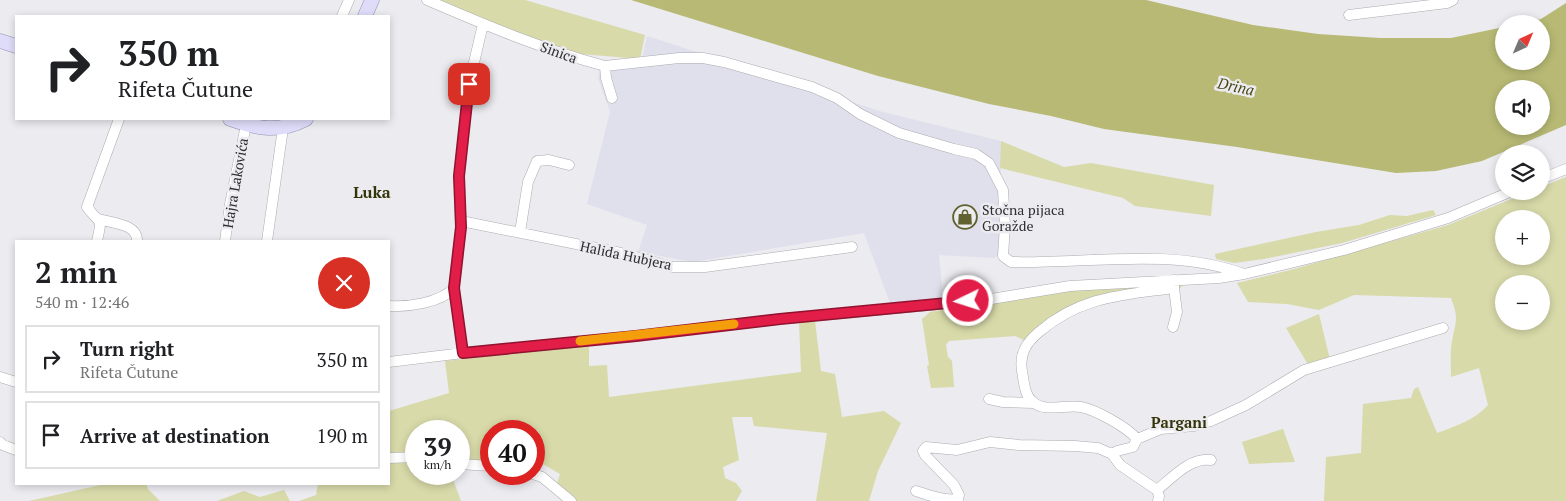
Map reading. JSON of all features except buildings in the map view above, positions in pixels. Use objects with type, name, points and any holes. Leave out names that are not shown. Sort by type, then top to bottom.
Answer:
[{"type":"main road","points":[[0,41],[15,46]]},
{"type":"main road","points":[[233,120],[246,125],[268,128],[283,128],[304,120]]},
{"type":"street","points":[[342,15],[349,0]]},
{"type":"street","name":"Sinica","points":[[427,0],[483,24],[579,60],[604,66],[679,58],[703,58],[724,62],[812,87],[838,98],[860,114],[899,132],[954,150],[976,154],[989,163],[1003,190],[1005,225],[1003,256],[1011,262],[1144,259],[1198,262],[1221,266],[1244,274]]},
{"type":"street","points":[[1350,15],[1447,3],[1453,0]]},
{"type":"street","points":[[463,353],[454,288],[461,221],[459,176],[469,84],[483,24]]},
{"type":"street","points":[[604,66],[612,98]]},
{"type":"street","points":[[119,120],[87,208],[99,220],[131,228],[135,231],[137,240]]},
{"type":"street","name":"Hajra Lakovića","points":[[225,240],[230,204],[246,125]]},
{"type":"street","points":[[267,240],[283,128]]},
{"type":"street","points":[[520,232],[528,182],[537,161],[549,160],[569,165]]},
{"type":"street","points":[[1550,175],[1566,169]]},
{"type":"street","points":[[1137,438],[1113,421],[1082,407],[1044,408],[1034,403],[1027,395],[1021,365],[1023,351],[1027,342],[1060,316],[1094,300],[1174,284],[1244,274],[1344,250],[1448,218],[1495,198]]},
{"type":"street","points":[[96,240],[100,226],[99,220]]},
{"type":"street","name":"Halida Hubjera","points":[[461,221],[620,253],[673,267],[705,267],[852,247]]},
{"type":"street","points":[[1173,327],[1177,312],[1174,284]]},
{"type":"street","points":[[390,362],[797,317],[985,300],[1070,286],[1174,284]]},
{"type":"street","points":[[390,306],[402,306],[433,300],[449,294],[454,288]]},
{"type":"street","points":[[1112,454],[1133,447],[1137,438],[1161,429],[1194,426],[1211,421],[1246,404],[1304,370],[1443,328]]},
{"type":"street","points":[[0,377],[15,382]]},
{"type":"street","points":[[0,385],[15,382]]},
{"type":"street","points":[[989,399],[1003,402],[1034,403]]},
{"type":"street","points":[[916,491],[952,501],[958,499],[959,495],[954,485],[925,455],[923,451],[926,447],[957,450],[990,442],[1098,448],[1112,454],[1120,464],[1158,496],[1182,470],[1195,462],[1205,459],[1211,460]]},
{"type":"street","points":[[1,445],[15,450]]},
{"type":"street","points":[[390,458],[405,457]]},
{"type":"street","points":[[545,479],[571,501]]},
{"type":"shaded area","points":[[440,0],[525,0],[645,35],[640,59],[569,53]]},
{"type":"shaded area","points":[[647,36],[883,112],[1001,141],[1000,255],[994,258],[939,255],[943,297],[890,303],[864,233],[693,262],[638,252],[647,225],[587,204],[610,112],[598,78],[601,60],[642,59]]},
{"type":"shaded area","points":[[1001,141],[1064,167],[1091,163],[1214,185],[1211,216],[1135,206],[1123,198],[1000,168]]},
{"type":"shaded area","points":[[1566,177],[1566,501],[1324,501],[1326,457],[1361,453],[1363,404],[1411,398],[1414,389],[1418,387],[1437,433],[1471,419],[1488,405],[1479,368],[1451,377],[1451,350],[1456,320],[1451,298],[1354,295],[1319,310],[1287,304],[1248,302],[1237,283],[1294,269],[1448,225],[1509,200],[1550,200],[1550,183]]},
{"type":"shaded area","points":[[1433,210],[1436,215],[1342,243],[1264,259],[1234,263],[1216,259],[1215,254],[1316,232],[1359,225],[1390,215],[1407,216]]},
{"type":"shaded area","points":[[1183,284],[1179,290],[1113,299],[1064,318],[1031,343],[1015,336],[949,341],[946,345],[948,357],[952,361],[954,387],[931,388],[922,319],[930,312],[1086,289]]},
{"type":"shaded area","points":[[1319,314],[1331,364],[1312,371],[1286,328]]},
{"type":"shaded area","points":[[815,321],[821,371],[835,374],[842,417],[884,411],[901,423],[878,471],[869,501],[816,501],[827,433],[754,426],[752,417],[732,417],[739,460],[723,467],[725,478],[736,483],[742,491],[736,501],[562,501],[554,493],[560,474],[545,465],[545,420],[480,420],[480,464],[470,461],[470,420],[405,420],[405,485],[455,485],[461,501],[299,501],[316,495],[318,485],[390,485],[390,411],[449,393],[445,361],[589,345],[589,366],[607,365],[609,397],[801,372],[799,322]]},
{"type":"shaded area","points":[[1283,429],[1295,462],[1249,464],[1242,442]]},
{"type":"shaded area","points":[[101,485],[146,485],[160,501],[29,501]]},
{"type":"shaded area","points":[[284,490],[290,501],[217,501],[244,491],[260,497]]},
{"type":"water","name":"Drina","points":[[631,0],[1146,0],[1253,25],[1318,34],[1380,38],[1451,38],[1495,29],[1495,70],[1550,70],[1550,15],[1547,15],[1566,3],[1566,125],[1550,132],[1550,80],[1495,80],[1495,135],[1543,135],[1519,145],[1495,145],[1495,155],[1482,161],[1436,171],[1396,173],[1237,147],[1104,129],[989,104],[878,76]]},
{"type":"slow traffic","points":[[580,341],[734,324]]},
{"type":"place","name":"Stočna pijaca Goražde","points":[[965,217]]},
{"type":"district","name":"Luka","points":[[372,192]]},
{"type":"district","name":"Pargani","points":[[1179,422]]},
{"type":"route","points":[[469,84],[459,176],[461,227],[454,288],[463,353],[968,301]]}]
